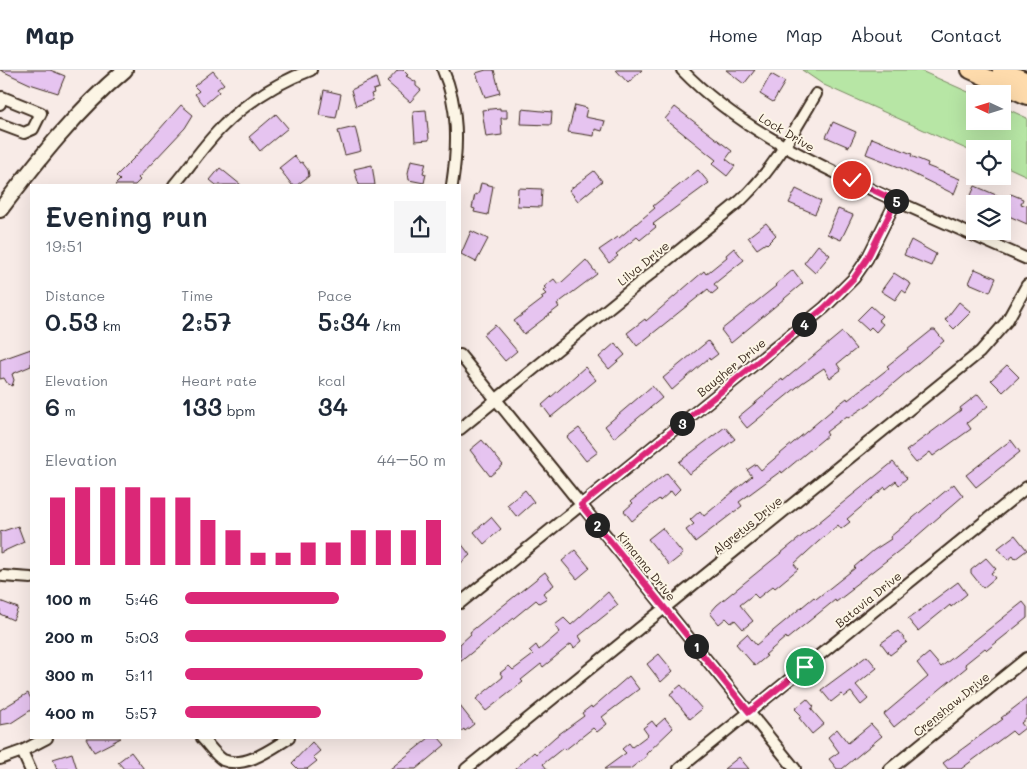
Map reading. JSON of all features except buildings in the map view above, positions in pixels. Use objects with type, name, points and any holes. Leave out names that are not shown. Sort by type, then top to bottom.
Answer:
[{"type":"main road","points":[[970,70],[1027,96]]},
{"type":"main road","points":[[1002,70],[1027,81]]},
{"type":"street","points":[[0,210],[34,164],[66,126],[125,70]]},
{"type":"street","points":[[175,184],[209,142],[240,110],[292,77],[311,70]]},
{"type":"street","points":[[443,70],[454,104],[456,122],[457,153],[452,184]]},
{"type":"street","name":"Lock Drive","points":[[682,70],[735,115],[785,148],[896,201],[1027,259]]},
{"type":"street","name":"Lilva Drive","points":[[461,428],[740,201],[769,171],[785,148],[816,94]]},
{"type":"street","points":[[0,104],[2,97],[41,113],[33,129],[24,133],[0,124]]},
{"type":"street","name":"Baugher Drive","points":[[461,602],[824,308],[854,278],[867,259],[896,201]]},
{"type":"street","name":"Algretus Drive","points":[[466,769],[980,352],[1007,321],[1027,285]]},
{"type":"street","name":"Kimanna Drive","points":[[461,356],[796,769]]},
{"type":"street","name":"Batavia Drive","points":[[679,769],[1027,486]]},
{"type":"street","points":[[3,576],[30,578]]},
{"type":"street","name":"Crenshaw Drive","points":[[890,769],[1027,658]]},
{"type":"street","points":[[0,759],[22,752],[45,739]]},
{"type":"street","points":[[203,739],[223,760],[235,765],[249,763],[287,739]]},
{"type":"street","points":[[22,752],[30,769]]},
{"type":"green space","points":[[802,70],[919,70],[966,91],[966,130],[1011,130],[1011,111],[1027,118],[1027,176],[1011,169],[1011,140],[966,140],[966,149],[824,85]]},
{"type":"route","points":[[805,667],[749,712],[581,505],[824,308],[854,278],[867,259],[896,201],[852,180]]}]
